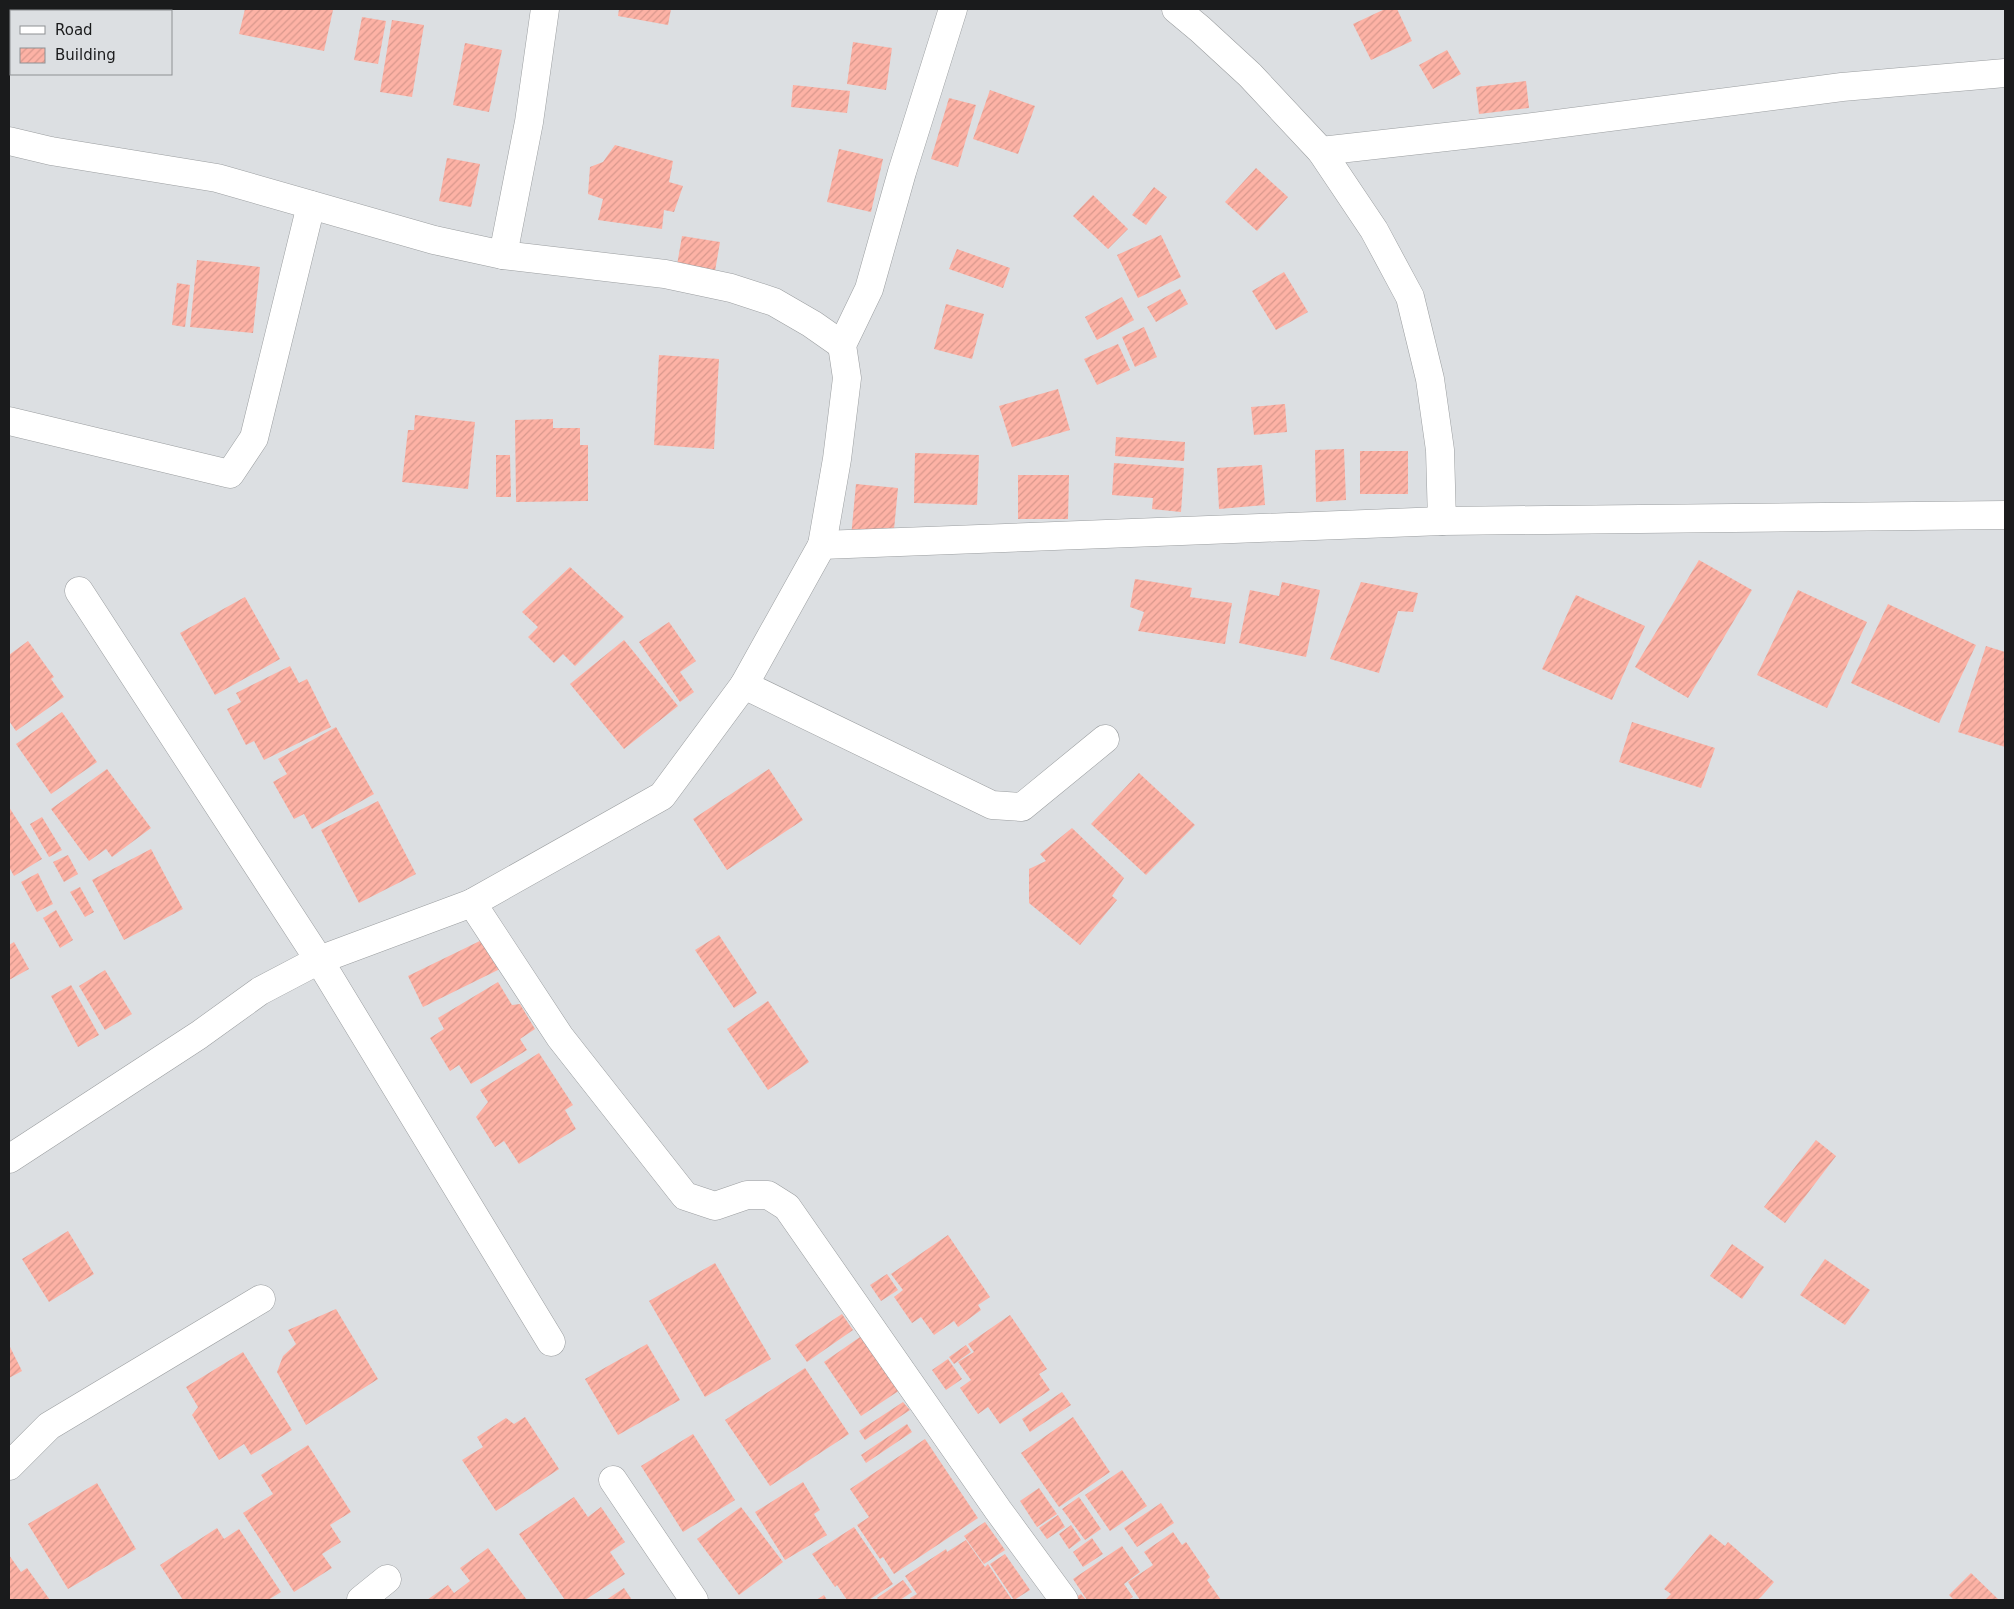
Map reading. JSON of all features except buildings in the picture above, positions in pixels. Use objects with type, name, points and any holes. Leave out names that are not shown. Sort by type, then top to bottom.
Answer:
[{"type":"street","points":[[503,255],[529,122],[545,9]]},
{"type":"street","points":[[9,1159],[199,1035],[260,991],[319,960],[472,903],[662,796],[744,685],[822,545],[837,458],[847,378],[842,345],[869,288],[902,172],[953,9]]},
{"type":"street","points":[[1176,9],[1200,28],[1250,75],[1321,151],[1374,230],[1410,297],[1430,378],[1440,450],[1442,521]]},
{"type":"street","points":[[1321,151],[1842,87],[2005,73]]},
{"type":"street","points":[[9,141],[51,151],[217,178],[434,240],[503,255],[665,274],[730,288],[774,302],[812,324],[842,345]]},
{"type":"street","points":[[9,421],[230,474],[254,438],[311,205]]},
{"type":"street","points":[[822,545],[1442,521],[2005,515]]},
{"type":"street","points":[[79,591],[319,960],[551,1342]]},
{"type":"street","points":[[744,685],[992,805],[1022,807],[1105,738]]},
{"type":"street","points":[[472,903],[560,1037],[685,1196],[715,1206],[747,1195],[768,1195],[787,1207],[998,1510],[1064,1600]]},
{"type":"street","points":[[9,1466],[50,1426],[261,1298]]},
{"type":"street","points":[[613,1480],[694,1600]]},
{"type":"street","points":[[361,1600],[387,1579]]}]
